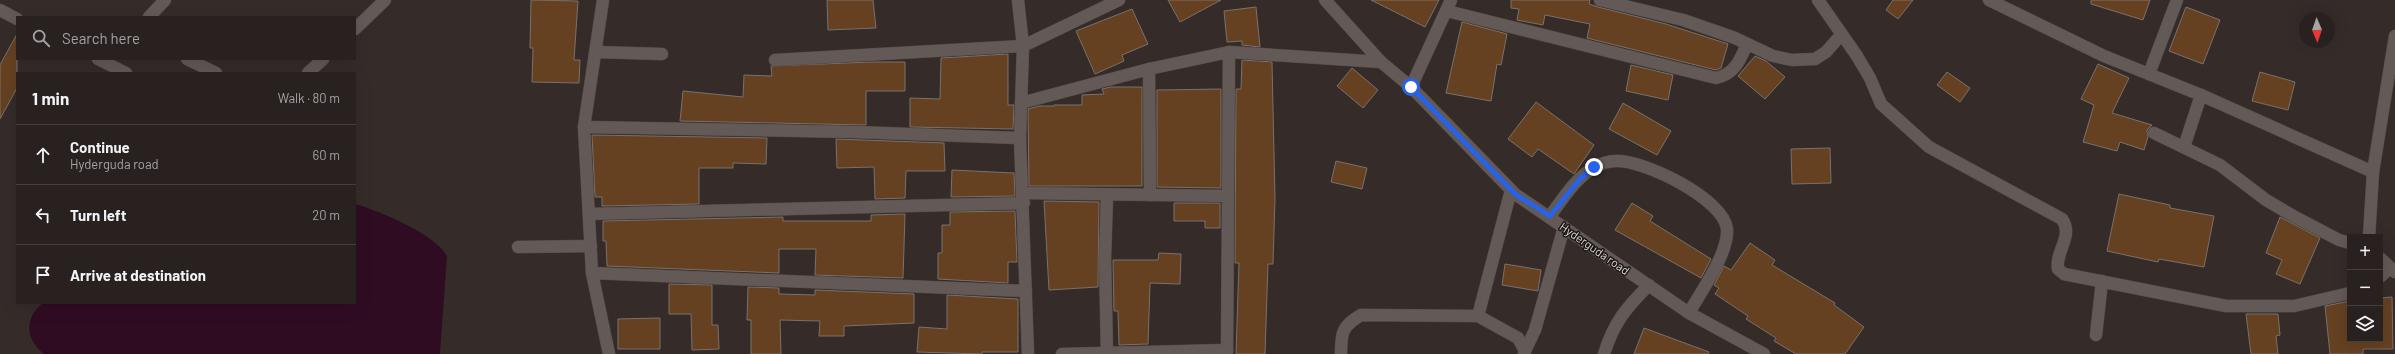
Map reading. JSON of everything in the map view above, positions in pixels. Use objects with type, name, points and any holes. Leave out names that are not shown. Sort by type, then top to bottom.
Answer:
[{"type":"street","points":[[151,16],[165,0]]},
{"type":"street","points":[[356,28],[386,0]]},
{"type":"street","points":[[603,0],[584,127],[592,273],[609,354]]},
{"type":"street","points":[[1018,0],[1022,46],[1020,138],[1028,354]]},
{"type":"street","points":[[775,60],[1022,46],[1119,0]]},
{"type":"street","name":"Hyderguda road","points":[[1326,0],[1381,62],[1411,87],[1511,190],[1689,313],[1764,354]]},
{"type":"street","points":[[1600,0],[1683,20],[1748,44],[1773,56],[1804,61],[1815,59],[1826,52],[1841,35]]},
{"type":"street","points":[[1818,0],[1867,72],[1881,104],[1929,147],[2062,219],[2066,225],[2067,234],[2057,263],[2058,269],[2064,274],[2226,306],[2294,306],[2347,294]]},
{"type":"street","points":[[1989,0],[2104,56],[2201,95],[2373,172]]},
{"type":"street","points":[[2149,74],[2177,0]]},
{"type":"street","points":[[1411,87],[1449,5],[1716,78],[1725,76],[1733,70],[1748,44]]},
{"type":"street","points":[[0,10],[16,18]]},
{"type":"street","points":[[2369,234],[2373,172],[2395,36]]},
{"type":"street","points":[[596,52],[662,54]]},
{"type":"street","points":[[1021,103],[1149,69],[1229,52],[1381,62]]},
{"type":"street","points":[[1062,354],[1227,352],[1229,52]]},
{"type":"street","points":[[100,60],[124,72]]},
{"type":"street","points":[[189,60],[214,72]]},
{"type":"street","points":[[309,72],[322,60]]},
{"type":"street","points":[[1149,69],[1150,195]]},
{"type":"street","points":[[2184,147],[2201,95]]},
{"type":"street","points":[[584,127],[854,132],[1020,138]]},
{"type":"street","points":[[2154,133],[2220,165],[2278,207],[2339,240],[2347,242]]},
{"type":"street","points":[[1550,216],[1584,176],[1594,167],[1615,161],[1639,165],[1667,176],[1703,198],[1721,214],[1727,228],[1726,246],[1689,313]]},
{"type":"street","points":[[1478,316],[1511,190]]},
{"type":"street","points":[[589,214],[1023,198],[1150,195],[1227,196]]},
{"type":"street","points":[[1107,196],[1105,258],[1107,353]]},
{"type":"street","points":[[1525,352],[1535,330],[1564,227]]},
{"type":"street","points":[[518,247],[590,246]]},
{"type":"street","points":[[2383,261],[2393,270],[2383,275]]},
{"type":"street","points":[[592,273],[1026,291]]},
{"type":"street","points":[[2096,335],[2102,281]]},
{"type":"street","points":[[1604,354],[1616,322],[1624,310],[1649,285]]},
{"type":"street","points":[[1341,354],[1341,335],[1349,322],[1361,315],[1478,316],[1518,338],[1525,352]]},
{"type":"shaded area","points":[[356,204],[406,224],[431,240],[441,248],[447,256],[440,354],[44,354],[33,342],[30,335],[30,322],[32,315],[42,304],[356,304]]},
{"type":"building","points":[[531,0],[578,1],[574,60],[580,60],[579,83],[532,82],[533,48],[530,48]]},
{"type":"building","points":[[827,0],[873,0],[876,28],[828,30]]},
{"type":"building","points":[[1168,0],[1221,0],[1180,22]]},
{"type":"building","points":[[1371,0],[1439,0],[1425,27]]},
{"type":"building","points":[[1511,0],[1590,0],[1589,4],[1598,7],[1666,24],[1728,44],[1721,68],[1716,70],[1587,38],[1590,24],[1545,15],[1543,25],[1517,20],[1519,9],[1511,8]]},
{"type":"building","points":[[1893,0],[1913,0],[1898,19],[1886,10]]},
{"type":"building","points":[[2091,0],[2150,0],[2143,20],[2091,4]]},
{"type":"building","points":[[1256,7],[1260,47],[1242,45],[1242,41],[1227,42],[1224,11]]},
{"type":"building","points":[[2186,7],[2220,20],[2203,64],[2169,51]]},
{"type":"building","points":[[1132,9],[1148,44],[1122,55],[1124,61],[1095,74],[1076,31]]},
{"type":"building","points":[[1462,22],[1507,34],[1501,65],[1497,64],[1491,101],[1446,93]]},
{"type":"building","points":[[16,36],[16,90],[0,119],[0,65]]},
{"type":"building","points":[[1008,54],[1008,105],[1014,105],[1013,129],[910,127],[910,98],[940,99],[941,58]]},
{"type":"building","points":[[1755,56],[1766,61],[1785,77],[1765,99],[1738,76]]},
{"type":"building","points":[[1242,60],[1272,62],[1275,199],[1273,264],[1268,264],[1265,354],[1236,354],[1239,263],[1235,263],[1236,89],[1241,89]]},
{"type":"building","points":[[905,62],[905,91],[866,91],[866,125],[680,121],[683,91],[743,97],[744,75],[772,76],[771,66]]},
{"type":"building","points":[[2098,64],[2129,78],[2112,113],[2152,125],[2147,130],[2148,137],[2144,150],[2120,142],[2117,151],[2083,142],[2094,105],[2081,99]]},
{"type":"building","points":[[1631,65],[1673,75],[1668,100],[1626,91]]},
{"type":"building","points":[[1352,68],[1378,90],[1363,108],[1337,86]]},
{"type":"building","points":[[1947,72],[1970,88],[1960,102],[1937,85]]},
{"type":"building","points":[[2260,72],[2295,82],[2288,110],[2252,101]]},
{"type":"building","points":[[1111,87],[1142,87],[1142,186],[1029,186],[1028,109],[1039,106],[1082,105],[1082,95],[1104,94],[1102,89]]},
{"type":"building","points":[[1221,89],[1221,188],[1157,187],[1157,90]]},
{"type":"building","points":[[1536,102],[1594,145],[1574,174],[1538,149],[1532,157],[1508,139]]},
{"type":"building","points":[[1623,103],[1671,131],[1657,155],[1609,129]]},
{"type":"building","points":[[592,135],[767,138],[766,164],[733,163],[733,168],[699,168],[699,204],[602,206],[602,197],[595,197]]},
{"type":"building","points":[[836,139],[944,143],[945,171],[906,171],[905,198],[875,199],[874,167],[837,168]]},
{"type":"building","points":[[1830,148],[1831,183],[1792,184],[1791,149]]},
{"type":"building","points":[[1336,161],[1367,168],[1362,189],[1331,182]]},
{"type":"building","points":[[952,170],[1014,173],[1015,196],[951,197]]},
{"type":"building","points":[[2119,194],[2170,205],[2170,208],[2214,216],[2204,267],[2159,259],[2158,262],[2107,251]]},
{"type":"building","points":[[1044,201],[1099,202],[1098,287],[1049,290]]},
{"type":"building","points":[[1174,203],[1220,203],[1220,228],[1205,228],[1205,221],[1174,221]]},
{"type":"building","points":[[1632,203],[1653,216],[1650,221],[1711,259],[1701,278],[1615,230]]},
{"type":"building","points":[[1015,211],[1017,262],[1008,262],[1008,283],[938,279],[938,253],[942,253],[942,225],[950,225],[950,212]]},
{"type":"building","points":[[905,214],[903,278],[815,275],[816,249],[779,249],[779,273],[607,266],[606,241],[603,241],[603,221],[783,217],[783,221],[871,221],[871,215]]},
{"type":"building","points":[[2280,217],[2320,238],[2300,284],[2276,274],[2282,260],[2266,253]]},
{"type":"building","points":[[1750,243],[1775,260],[1772,265],[1835,303],[1834,305],[1864,327],[1845,354],[1796,354],[1774,341],[1776,338],[1746,319],[1748,316],[1715,294],[1719,288],[1714,285],[1724,266],[1731,270]]},
{"type":"building","points":[[1159,253],[1181,254],[1180,284],[1150,283],[1148,344],[1119,345],[1118,311],[1114,311],[1113,260],[1158,260]]},
{"type":"building","points":[[1505,264],[1541,270],[1538,291],[1502,285]]},
{"type":"building","points":[[669,284],[712,285],[712,325],[718,325],[719,349],[692,350],[691,314],[669,314]]},
{"type":"building","points":[[748,287],[779,288],[779,294],[815,295],[815,290],[914,294],[914,323],[844,326],[844,336],[819,336],[820,321],[780,320],[781,354],[751,354],[751,320],[747,320]]},
{"type":"building","points":[[947,295],[1018,299],[1018,352],[982,352],[982,354],[917,352],[919,327],[947,329]]},
{"type":"building","points":[[2392,297],[2393,349],[2363,349],[2363,354],[2330,354],[2325,306],[2347,302],[2347,342],[2383,342],[2383,298]]},
{"type":"building","points":[[2246,314],[2278,314],[2280,335],[2276,336],[2278,354],[2251,354]]},
{"type":"building","points":[[660,318],[660,349],[618,349],[618,319]]},
{"type":"building","points":[[1644,328],[1709,352],[1708,354],[1634,354]]},
{"type":"route","points":[[1411,87],[1515,194],[1550,216],[1579,180],[1594,167]]}]
